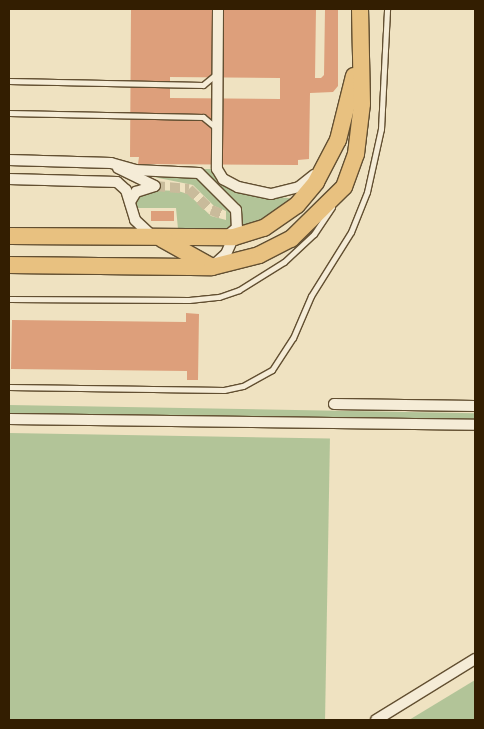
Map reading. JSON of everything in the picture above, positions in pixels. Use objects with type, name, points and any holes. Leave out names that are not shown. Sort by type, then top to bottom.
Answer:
[{"type":"main road","points":[[9,265],[212,267],[275,249],[319,214],[344,188],[356,154],[361,124],[360,9]]},
{"type":"main road","points":[[9,236],[232,234],[264,228],[297,205],[327,162],[344,119],[359,50]]},
{"type":"main road","points":[[151,235],[212,267]]},
{"type":"street","points":[[218,14],[217,169],[224,179],[246,191],[290,191],[306,182],[327,162]]},
{"type":"street","points":[[9,160],[111,163],[135,170],[198,173],[233,205],[238,214],[226,254],[212,267]]},
{"type":"street","points":[[111,163],[136,180],[155,186],[136,192],[130,202]]},
{"type":"street","points":[[9,179],[117,182],[124,186],[135,220],[151,235]]},
{"type":"street","points":[[334,404],[475,406]]},
{"type":"street","points":[[9,419],[475,425]]},
{"type":"street","points":[[376,720],[475,659]]},
{"type":"lane","points":[[213,9],[218,14]]},
{"type":"lane","points":[[9,386],[202,391],[243,386],[260,379],[285,352],[311,296],[351,232],[374,170],[384,105],[387,9]]},
{"type":"lane","points":[[9,81],[203,85],[212,80],[217,72]]},
{"type":"lane","points":[[9,113],[203,117],[212,121],[216,130]]},
{"type":"lane","points":[[9,299],[190,300],[219,297],[252,282],[300,248],[326,218],[344,188]]},
{"type":"green space","points":[[202,169],[213,169],[238,192],[296,199],[242,231],[243,218],[239,204]]},
{"type":"green space","points":[[139,174],[195,176],[231,208],[231,230],[178,229],[176,208],[135,208],[137,197],[155,190],[178,191],[188,194],[211,216],[226,220],[226,211],[214,206],[193,185]]},
{"type":"green space","points":[[9,405],[475,413],[475,422],[9,414]]},
{"type":"green space","points":[[9,433],[330,439],[325,720],[9,720]]},
{"type":"green space","points":[[475,680],[475,720],[409,720]]},
{"type":"building","points":[[131,9],[316,9],[315,78],[321,78],[324,75],[325,9],[338,9],[338,86],[333,92],[310,93],[309,159],[298,160],[298,165],[138,164],[139,157],[130,157]],"holes":[[[170,77],[280,78],[280,99],[170,98]]]},
{"type":"building","points":[[151,211],[174,211],[174,221],[151,221]]},
{"type":"building","points":[[186,313],[199,314],[198,380],[187,380],[187,371],[11,369],[12,320],[186,322]]},
{"type":"tunnel","points":[[155,186],[189,189],[211,210],[224,215]]}]
